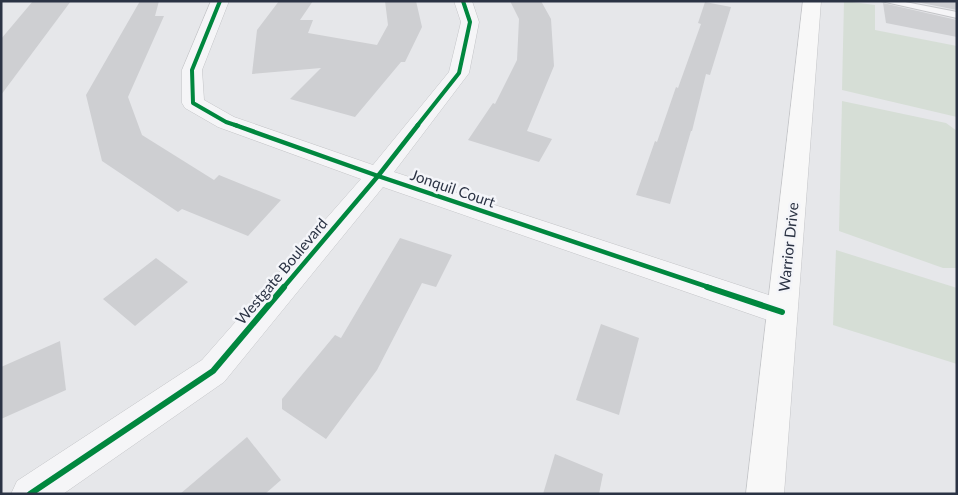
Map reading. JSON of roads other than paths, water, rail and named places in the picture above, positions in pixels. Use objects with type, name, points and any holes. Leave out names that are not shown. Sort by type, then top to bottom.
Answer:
[{"type":"street","name":"Jonquil Court","points":[[220,1],[192,70],[193,103],[226,122],[378,176],[782,312]]},
{"type":"street","name":"Westgate Boulevard","points":[[30,494],[213,372],[378,176],[459,73],[470,22],[463,1]]},
{"type":"street","name":"Warrior Drive","points":[[765,494],[812,1]]},
{"type":"lane","points":[[885,1],[957,15]]}]
